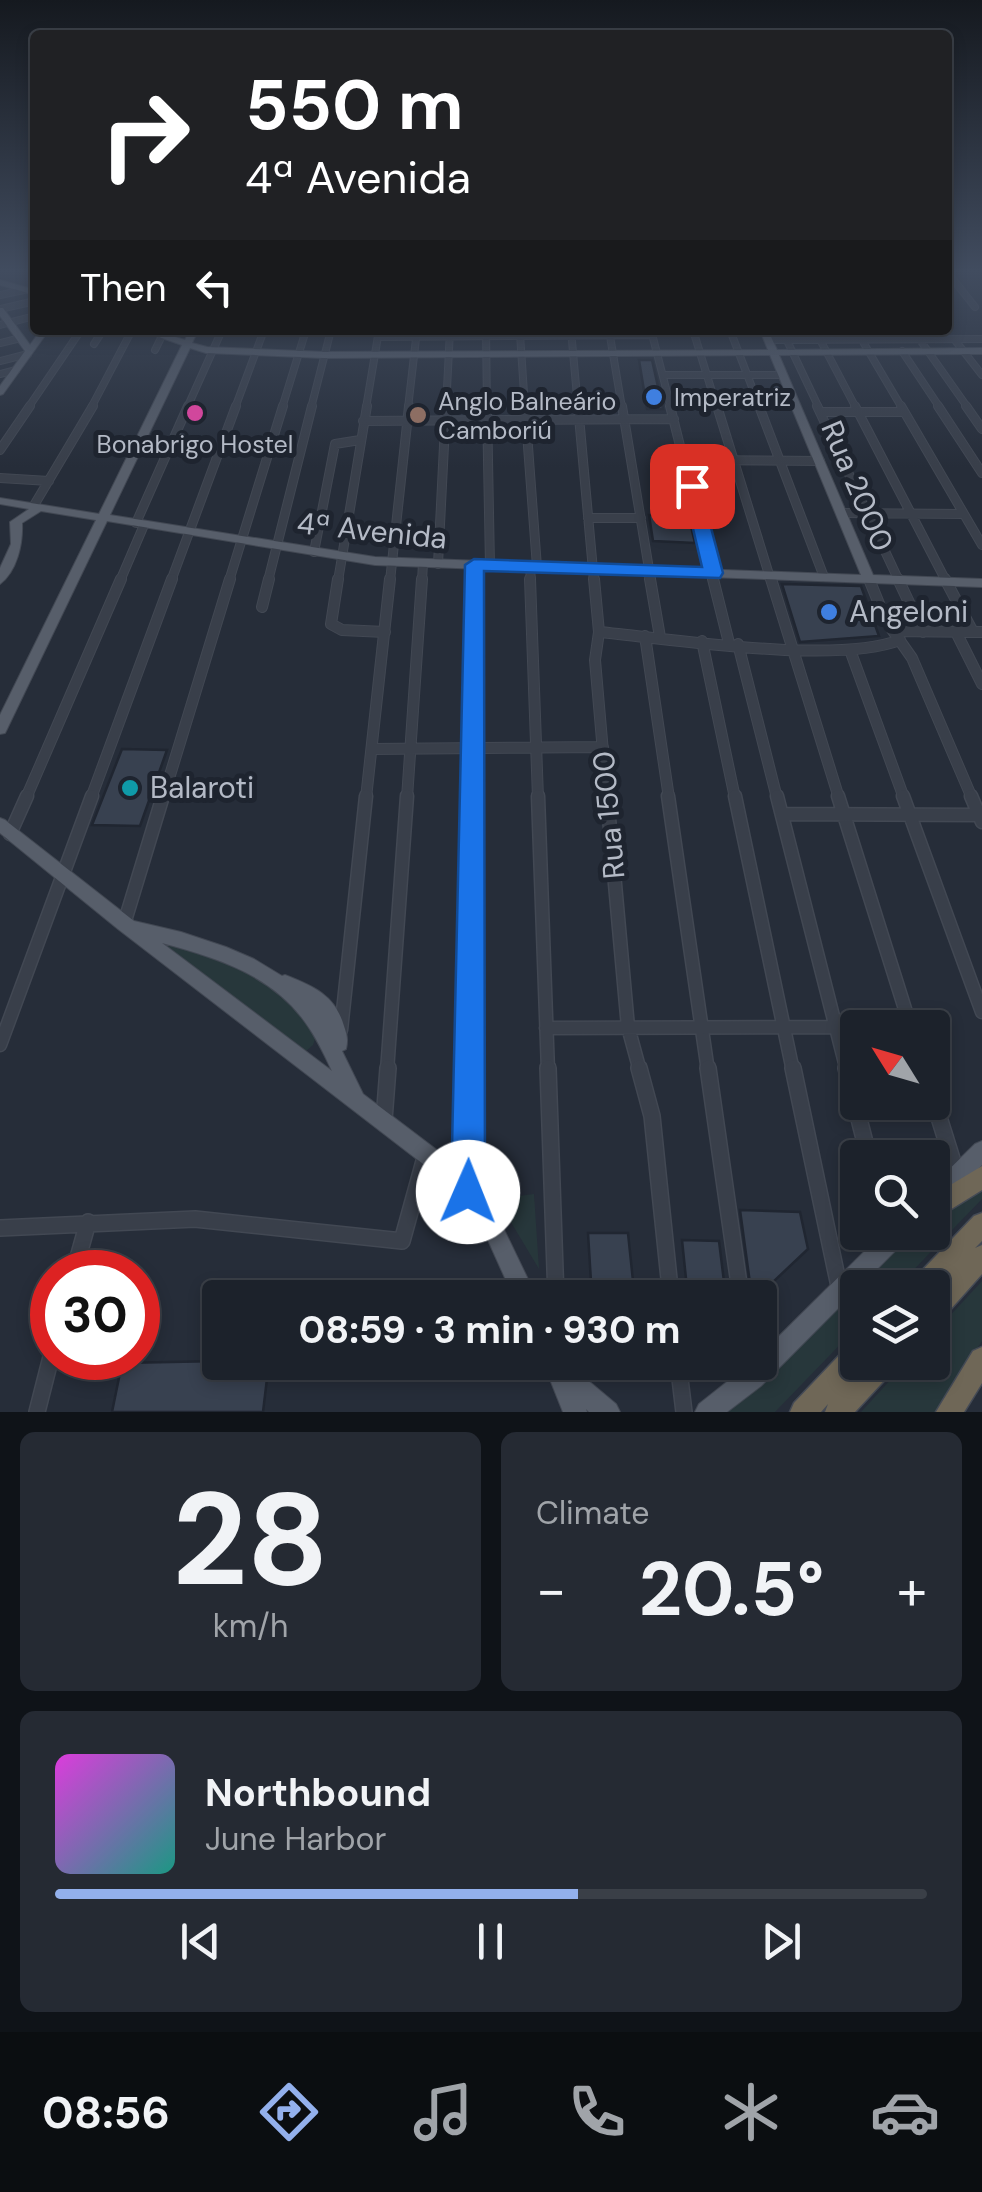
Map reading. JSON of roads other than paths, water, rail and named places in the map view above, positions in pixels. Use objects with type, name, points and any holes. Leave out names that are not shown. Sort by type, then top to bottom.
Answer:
[{"type":"highway","points":[[950,1198],[982,1177]]},
{"type":"highway","points":[[939,1270],[982,1224]]},
{"type":"highway","points":[[950,1291],[982,1258]]},
{"type":"highway","points":[[949,1412],[982,1360]]},
{"type":"highway","points":[[802,1412],[840,1373]]},
{"type":"highway","points":[[838,1412],[867,1380]]},
{"type":"main road","points":[[19,336],[29,352]]},
{"type":"main road","points":[[0,392],[41,336]]},
{"type":"main road","points":[[169,336],[213,351],[374,356],[982,350]]},
{"type":"main road","points":[[0,729],[191,336]]},
{"type":"main road","name":"Rua 2000","points":[[766,336],[869,579]]},
{"type":"main road","name":"4ª Avenida","points":[[0,502],[392,562],[982,583]]},
{"type":"main road","points":[[0,580],[16,544],[16,522],[36,507]]},
{"type":"main road","points":[[5,829],[426,1153],[468,1192],[490,1222],[517,1280]]},
{"type":"main road","points":[[124,924],[211,949],[314,994],[334,1014],[340,1043]]},
{"type":"main road","points":[[265,975],[304,1006],[356,1099]]},
{"type":"main road","points":[[950,1183],[982,1152]]},
{"type":"main road","points":[[861,1270],[880,1250]]},
{"type":"main road","points":[[777,1348],[840,1292]]},
{"type":"main road","points":[[949,1412],[982,1374]]},
{"type":"main road","points":[[563,1380],[576,1412]]},
{"type":"main road","points":[[573,1380],[608,1412]]},
{"type":"main road","points":[[707,1412],[741,1380]]},
{"type":"street","points":[[0,450],[78,336]]},
{"type":"street","points":[[94,344],[99,336]]},
{"type":"street","points":[[36,507],[108,382],[129,336]]},
{"type":"street","points":[[154,350],[161,336]]},
{"type":"street","points":[[5,829],[219,336]]},
{"type":"street","points":[[0,1045],[262,336]]},
{"type":"street","points":[[124,924],[304,336]]},
{"type":"street","points":[[262,607],[329,336]]},
{"type":"street","points":[[377,336],[331,624],[342,630],[384,632]]},
{"type":"street","points":[[337,1064],[417,336]]},
{"type":"street","points":[[438,564],[450,336]]},
{"type":"street","points":[[486,336],[490,566]]},
{"type":"street","points":[[520,336],[534,567],[536,747],[555,1280]]},
{"type":"street","name":"Rua 1500","points":[[571,336],[628,1028],[652,1116],[669,1280]]},
{"type":"street","points":[[610,336],[649,571],[653,637],[702,1027],[738,1280]]},
{"type":"street","points":[[653,336],[713,573],[782,814],[864,1140]]},
{"type":"street","points":[[695,336],[905,1010]]},
{"type":"street","points":[[732,336],[824,577]]},
{"type":"street","points":[[770,336],[787,340],[982,339]]},
{"type":"street","points":[[785,336],[923,632]]},
{"type":"street","points":[[818,336],[947,582],[978,632]]},
{"type":"street","points":[[860,336],[982,545]]},
{"type":"street","points":[[896,336],[899,340]]},
{"type":"street","points":[[917,336],[982,429]]},
{"type":"street","points":[[0,343],[21,338]]},
{"type":"street","points":[[954,339],[982,375]]},
{"type":"street","points":[[0,360],[29,352]]},
{"type":"street","points":[[902,352],[982,473]]},
{"type":"street","points":[[0,374],[16,370]]},
{"type":"street","points":[[663,374],[784,376]]},
{"type":"street","points":[[820,412],[904,412]]},
{"type":"street","points":[[363,420],[674,420]]},
{"type":"street","points":[[314,552],[335,444],[360,440]]},
{"type":"street","points":[[685,460],[820,462]]},
{"type":"street","points":[[0,478],[49,481]]},
{"type":"street","points":[[842,513],[964,514]]},
{"type":"street","points":[[588,518],[640,518]]},
{"type":"street","points":[[384,1120],[423,563]]},
{"type":"street","points":[[468,1192],[474,565]]},
{"type":"street","name":"Rua 2000","points":[[869,579],[896,636],[912,658],[980,819]]},
{"type":"street","points":[[598,632],[850,650],[885,649],[896,636],[923,632],[978,632]]},
{"type":"street","points":[[956,632],[982,684]]},
{"type":"street","points":[[702,641],[840,1292]]},
{"type":"street","points":[[850,650],[982,1012]]},
{"type":"street","points":[[372,748],[603,747]]},
{"type":"street","points":[[782,814],[910,814],[980,819]]},
{"type":"street","points":[[546,1028],[836,1026]]},
{"type":"street","points":[[940,1120],[958,1176]]},
{"type":"street","points":[[0,1228],[212,1220],[402,1241],[426,1153]]},
{"type":"street","points":[[80,1250],[88,1222]]},
{"type":"street","points":[[37,1412],[45,1380]]},
{"type":"street","points":[[680,1380],[684,1412]]},
{"type":"place","name":"Imperatriz","points":[[654,397]]},
{"type":"place","name":"Bonabrigo Hostel","points":[[195,413]]},
{"type":"place","name":"Anglo Balneário Camboriú","points":[[418,415]]},
{"type":"place","name":"Angeloni","points":[[829,612]]},
{"type":"place","name":"Balaroti","points":[[130,788]]}]
